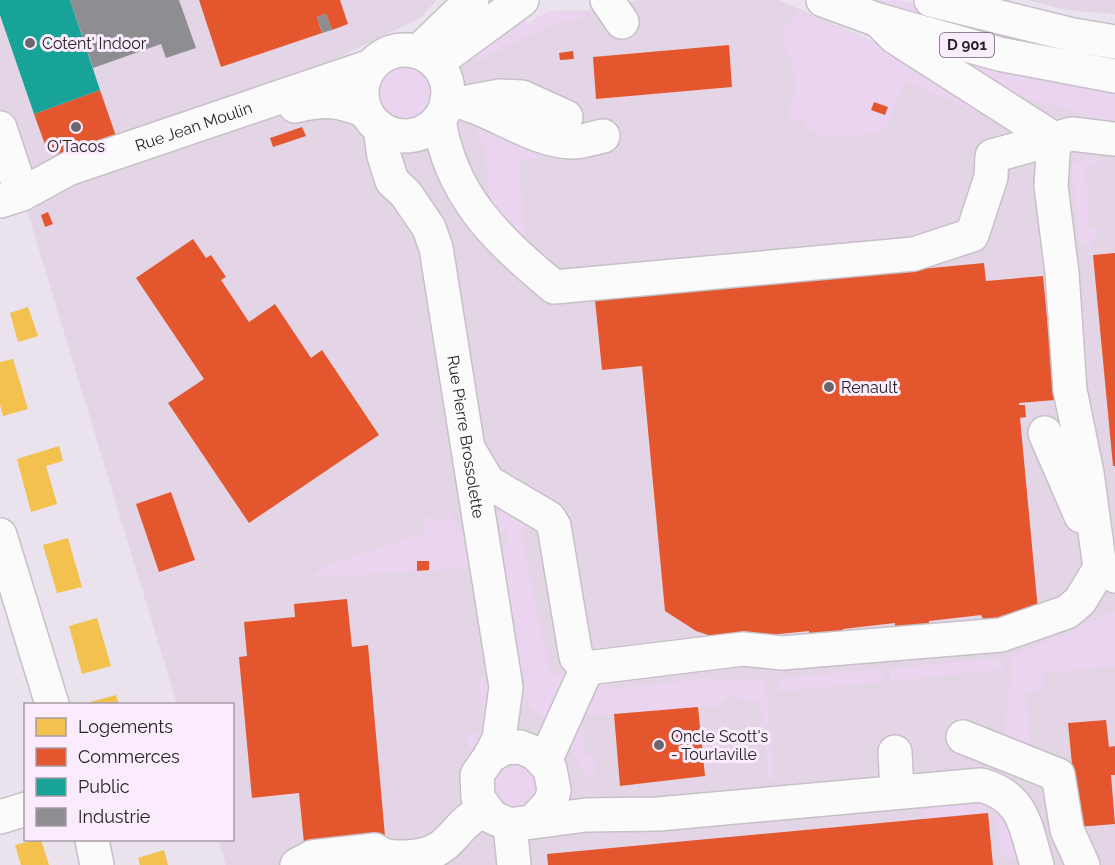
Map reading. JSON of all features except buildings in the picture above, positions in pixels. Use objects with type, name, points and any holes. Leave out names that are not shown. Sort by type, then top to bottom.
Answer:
[{"type":"street","points":[[427,57],[472,0]]},
{"type":"street","points":[[427,57],[522,0]]},
{"type":"street","name":"D 901","points":[[823,0],[878,20],[999,54],[1115,76]]},
{"type":"street","name":"D 901","points":[[931,0],[1072,35],[1115,42]]},
{"type":"street","points":[[878,20],[895,37],[1054,138]]},
{"type":"street","name":"Rue Jean Moulin","points":[[12,189],[371,66],[378,59],[397,50],[427,57]]},
{"type":"street","points":[[427,57],[446,81],[451,107],[443,146],[465,195],[506,246],[554,287],[914,254],[972,235],[991,177],[992,156],[1072,134],[1115,139]]},
{"type":"street","points":[[371,66],[362,90],[384,125],[419,133],[451,107],[500,96],[522,97],[566,117]]},
{"type":"street","name":"Rue Jean Moulin","points":[[12,189],[59,189],[295,106],[321,100],[343,102],[384,125]]},
{"type":"street","points":[[451,107],[548,138],[572,142],[603,136]]},
{"type":"street","name":"Rue Pierre Brossolette","points":[[384,125],[384,156],[392,181],[406,194],[429,228],[436,248],[506,687],[501,730],[490,756]]},
{"type":"street","points":[[0,128],[12,189]]},
{"type":"street","points":[[587,668],[743,650],[782,653],[1001,635],[1067,612],[1080,601],[1104,561],[1070,390],[1062,273],[1051,186],[1054,138]]},
{"type":"street","points":[[1045,433],[1078,512],[1104,561]]},
{"type":"street","points":[[469,450],[488,482],[543,514],[554,526],[576,657],[587,668]]},
{"type":"street","points":[[0,535],[51,703]]},
{"type":"street","points":[[386,861],[393,846],[410,845],[436,837],[464,804],[502,813],[551,802],[544,764],[587,668]]},
{"type":"street","name":"Rue Pierre Brossolette","points":[[506,687],[544,764]]},
{"type":"street","points":[[963,737],[1059,775],[1070,836],[1083,865]]},
{"type":"street","points":[[514,865],[502,813],[477,775],[490,756],[520,747],[604,813]]},
{"type":"street","points":[[895,752],[897,792]]},
{"type":"street","points":[[297,865],[312,857],[375,850],[386,861],[436,859],[472,815],[502,813],[658,814],[963,785],[981,785],[997,790],[1010,798],[1020,812],[1033,852],[1070,836]]},
{"type":"street","points":[[0,817],[24,810]]},
{"type":"street","points":[[92,841],[97,865]]},
{"type":"shaded area","points":[[0,0],[437,0],[420,18],[291,80],[0,186]]},
{"type":"shaded area","points":[[637,0],[778,0],[877,43],[971,72],[1019,95],[1074,111],[1115,127],[1115,865],[226,865],[218,841],[234,841],[234,703],[177,703],[22,194],[295,106],[393,134],[407,136],[419,133],[431,127],[448,90],[446,81],[516,14],[529,24],[540,15],[553,11],[609,10]]},
{"type":"shaded area","points":[[861,0],[900,0],[974,24],[1115,53],[1115,65],[1074,58]]},
{"type":"shaded area","points":[[1027,0],[1115,0],[1115,14],[1065,10]]},
{"type":"shaded area","points":[[553,11],[584,12],[587,17],[557,24],[478,61],[473,59],[473,55],[516,14],[529,24],[540,15]]},
{"type":"shaded area","points":[[799,11],[877,43],[923,73],[1015,123],[1013,138],[1012,123],[1005,124],[905,81],[887,125],[880,133],[818,138],[816,131],[805,132],[805,121],[789,122],[789,104],[796,94],[792,60],[785,52],[783,30]]},
{"type":"shaded area","points":[[972,63],[1115,91],[1115,127],[1074,111],[1019,95],[971,72]]},
{"type":"shaded area","points":[[399,67],[409,67],[419,71],[426,78],[430,93],[426,108],[419,115],[409,119],[399,119],[389,115],[382,108],[378,98],[378,88],[382,78],[389,71]]},
{"type":"shaded area","points":[[465,113],[547,157],[519,160],[525,239],[523,245],[491,211],[484,145]]},
{"type":"shaded area","points":[[1091,155],[1098,158],[1100,164],[1085,167],[1090,229],[1102,229],[1089,248],[1079,242],[1072,166]]},
{"type":"shaded area","points":[[501,508],[531,527],[521,530],[550,674],[566,673],[567,686],[549,725],[528,704],[524,691],[502,546],[508,546],[507,531],[499,532],[496,515]]},
{"type":"shaded area","points":[[450,514],[462,532],[468,568],[310,578],[322,567],[424,533],[426,517],[433,515],[436,523],[446,520],[446,515]]},
{"type":"shaded area","points":[[1115,611],[1115,666],[1043,673],[1043,690],[1025,692],[1032,751],[1003,737],[1012,671],[1009,658]]},
{"type":"shaded area","points":[[1001,658],[1004,673],[999,670],[890,681],[890,669]]},
{"type":"shaded area","points":[[882,669],[883,682],[776,692],[778,682],[784,678]]},
{"type":"shaded area","points":[[607,674],[610,690],[708,678],[765,682],[774,779],[769,780],[760,701],[746,702],[729,695],[718,706],[586,716],[582,721],[586,757],[596,757],[593,779],[584,772],[564,739],[595,683]]},
{"type":"shaded area","points":[[478,677],[485,679],[490,706],[486,732],[468,755],[468,734],[484,731]]},
{"type":"shaded area","points":[[515,763],[531,770],[538,786],[531,802],[515,809],[499,802],[492,786],[499,770]]},
{"type":"shaded area","points":[[982,800],[988,813],[923,819],[922,806]]},
{"type":"shaded area","points":[[1001,814],[1025,861],[1001,856],[996,817]]},
{"type":"place","name":"Cotent' Indoor","points":[[30,43]]},
{"type":"place","name":"O'Tacos","points":[[76,127]]},
{"type":"place","name":"Renault","points":[[829,387]]},
{"type":"place","name":"Oncle Scott's - Tourlaville","points":[[659,745]]}]
